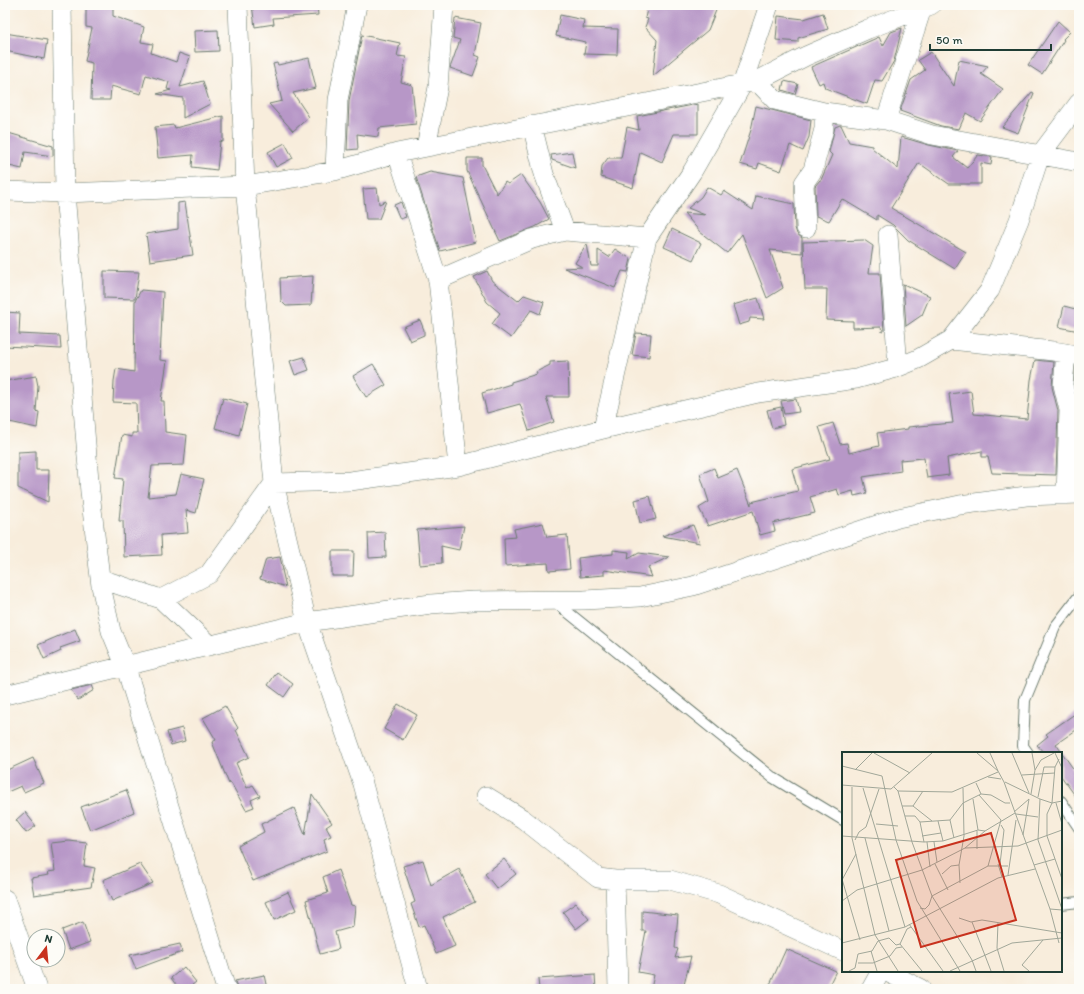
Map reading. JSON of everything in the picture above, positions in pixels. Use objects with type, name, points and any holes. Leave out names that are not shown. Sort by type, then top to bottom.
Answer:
[{"type":"street","points":[[62,5],[65,193],[90,492],[101,579],[111,631],[125,665],[226,989]]},
{"type":"street","points":[[238,5],[246,186],[274,484],[307,622],[363,784],[418,989]]},
{"type":"street","points":[[335,171],[338,100],[357,5]]},
{"type":"street","points":[[426,147],[438,87],[444,5]]},
{"type":"street","points":[[603,428],[647,238],[750,83],[769,5]]},
{"type":"street","points":[[5,191],[65,193],[246,186],[335,171],[397,153],[654,100],[750,83],[806,56],[925,6]]},
{"type":"street","points":[[886,120],[925,6]]},
{"type":"street","points":[[750,83],[775,100],[824,112],[886,120],[932,135],[1079,162]]},
{"type":"street","points":[[274,484],[350,481],[458,466],[603,428],[758,393],[856,379],[898,367],[918,359],[951,340],[990,290],[1019,220],[1040,155],[1079,104]]},
{"type":"street","points":[[806,228],[804,183],[813,170],[824,129],[824,112]]},
{"type":"street","points":[[532,125],[544,174],[565,231]]},
{"type":"street","points":[[397,153],[438,280],[458,466]]},
{"type":"street","points":[[438,280],[532,239],[565,231],[647,238]]},
{"type":"street","points":[[888,235],[898,367]]},
{"type":"street","points":[[5,695],[307,622],[431,604],[473,601],[640,597],[693,586],[898,518],[1018,497],[1072,495],[1069,410],[1063,385],[1073,354],[951,340]]},
{"type":"street","points":[[161,599],[209,574],[274,484]]},
{"type":"street","points":[[101,579],[161,599],[209,645]]},
{"type":"street","points":[[486,796],[523,819],[598,878],[615,880],[670,880],[719,894],[842,952]]},
{"type":"street","points":[[615,880],[618,989]]},
{"type":"street","points":[[5,899],[37,989]]},
{"type":"street","points":[[871,989],[880,972]]},
{"type":"street","points":[[887,972],[921,989]]},
{"type":"lane","points":[[1027,752],[1023,746],[1025,700],[1055,627],[1079,596]]},
{"type":"lane","points":[[553,600],[772,777],[842,819]]},
{"type":"lane","points":[[1062,802],[1079,828]]},
{"type":"lane","points":[[1062,904],[1079,902]]},
{"type":"building","points":[[86,5],[113,5],[113,16],[144,27],[141,42],[153,44],[151,53],[176,62],[179,53],[190,57],[180,87],[203,81],[210,104],[183,118],[183,98],[157,94],[171,90],[167,89],[169,82],[146,75],[141,94],[111,86],[110,100],[91,100],[92,63],[85,61],[92,28],[86,27]]},
{"type":"building","points":[[252,5],[317,5],[318,15],[273,18],[274,24],[255,27]]},
{"type":"building","points":[[648,5],[710,5],[717,8],[708,30],[653,76],[657,40],[645,27],[648,19],[645,18]]},
{"type":"building","points":[[823,13],[828,29],[798,38],[798,42],[776,40],[778,16],[804,19]]},
{"type":"building","points":[[560,15],[584,20],[583,28],[618,29],[617,55],[584,54],[586,42],[556,36]]},
{"type":"building","points":[[455,18],[481,23],[475,55],[480,57],[473,76],[450,68],[460,40],[453,38]]},
{"type":"building","points":[[1058,21],[1070,32],[1063,39],[1064,40],[1042,74],[1028,65]]},
{"type":"building","points":[[902,28],[894,61],[882,81],[875,80],[867,104],[825,88],[823,82],[819,84],[811,67],[879,37],[883,46],[891,32]]},
{"type":"building","points":[[218,30],[219,51],[195,52],[194,31]]},
{"type":"building","points":[[5,33],[47,40],[44,59],[5,51]]},
{"type":"building","points":[[362,35],[400,43],[397,56],[406,57],[401,82],[412,85],[416,124],[379,128],[378,137],[357,134],[358,149],[347,150],[349,101]]},
{"type":"building","points":[[931,52],[954,86],[959,60],[988,66],[981,74],[1003,89],[980,121],[966,113],[959,129],[941,126],[900,111],[911,80],[925,70],[918,60]]},
{"type":"building","points":[[309,58],[316,88],[293,93],[309,117],[293,131],[269,104],[282,101],[273,64],[277,63],[278,65]]},
{"type":"building","points":[[784,81],[798,84],[795,94],[782,90]]},
{"type":"building","points":[[1032,92],[1034,93],[1018,133],[1002,127]]},
{"type":"building","points":[[698,104],[698,134],[674,134],[662,162],[640,152],[633,188],[601,177],[602,166],[608,158],[621,158],[627,127],[639,130],[637,116]]},
{"type":"building","points":[[756,106],[811,120],[809,137],[803,151],[790,145],[781,171],[759,163],[757,169],[740,164],[751,130]]},
{"type":"building","points":[[223,116],[223,142],[220,141],[217,170],[192,167],[193,155],[158,158],[155,127],[174,125],[175,128]]},
{"type":"building","points":[[840,125],[849,142],[872,146],[872,148],[898,169],[901,137],[958,151],[953,157],[967,168],[978,155],[992,157],[991,165],[981,163],[981,184],[949,184],[919,163],[891,208],[966,252],[955,269],[908,240],[893,225],[877,215],[877,220],[842,199],[829,221],[816,216],[815,186],[821,180],[832,155],[829,152],[835,127]]},
{"type":"building","points":[[5,132],[53,146],[53,156],[25,152],[22,169],[5,165]]},
{"type":"building","points":[[285,143],[293,158],[276,167],[268,152]]},
{"type":"building","points":[[572,152],[575,168],[552,160],[551,155]]},
{"type":"building","points":[[467,158],[482,158],[482,165],[497,194],[505,182],[508,184],[521,175],[540,202],[549,219],[535,227],[500,241],[467,171]]},
{"type":"building","points":[[430,172],[463,178],[476,242],[440,251],[416,177]]},
{"type":"building","points":[[707,187],[721,195],[724,191],[753,210],[756,196],[794,204],[795,228],[797,234],[802,238],[802,253],[770,250],[783,288],[767,298],[742,234],[727,253],[700,232],[684,213],[705,215],[688,208],[701,197]]},
{"type":"building","points":[[377,188],[379,204],[386,201],[379,219],[366,219],[363,189]]},
{"type":"building","points":[[185,202],[193,255],[150,261],[146,234],[178,229],[178,203]]},
{"type":"building","points":[[401,202],[406,217],[400,219],[394,205]]},
{"type":"building","points":[[672,229],[701,243],[693,260],[664,247]]},
{"type":"building","points":[[864,240],[873,246],[869,273],[880,273],[884,331],[882,332],[881,327],[853,328],[853,321],[826,320],[827,289],[805,289],[803,242]]},
{"type":"building","points":[[587,244],[591,266],[598,266],[598,250],[609,257],[615,249],[631,259],[628,272],[622,271],[615,288],[564,268],[582,267],[575,263]]},
{"type":"building","points":[[104,271],[139,272],[135,299],[104,298]]},
{"type":"building","points":[[487,271],[492,281],[518,301],[524,295],[544,302],[540,314],[531,310],[511,338],[492,324],[500,313],[487,302],[474,277]]},
{"type":"building","points":[[313,276],[311,305],[286,306],[281,301],[280,278]]},
{"type":"building","points":[[903,284],[930,296],[922,315],[906,326]]},
{"type":"building","points":[[141,290],[163,292],[160,360],[167,361],[161,401],[164,401],[165,432],[187,435],[184,465],[152,466],[148,497],[176,494],[181,474],[204,479],[196,513],[186,510],[188,533],[161,535],[162,555],[124,557],[123,521],[119,521],[123,479],[115,478],[122,435],[132,437],[132,433],[137,433],[136,403],[113,402],[114,381],[116,369],[134,372],[135,301]]},
{"type":"building","points":[[758,298],[764,319],[750,318],[749,322],[739,325],[733,305]]},
{"type":"building","points":[[1064,306],[1079,310],[1079,331],[1059,327]]},
{"type":"building","points":[[5,312],[20,313],[19,334],[60,336],[61,349],[5,346]]},
{"type":"building","points":[[420,320],[424,330],[424,335],[410,341],[403,327]]},
{"type":"building","points":[[636,333],[651,334],[649,357],[632,355]]},
{"type":"building","points":[[304,357],[309,370],[295,375],[290,361]]},
{"type":"building","points":[[1035,360],[1054,362],[1052,387],[1058,411],[1056,475],[992,473],[988,457],[982,457],[982,451],[947,458],[949,475],[927,478],[924,458],[900,460],[901,471],[863,477],[867,493],[854,496],[853,491],[839,495],[837,489],[810,497],[815,513],[773,523],[775,531],[760,535],[753,511],[708,526],[699,508],[709,502],[700,474],[714,468],[718,478],[737,470],[751,505],[751,502],[798,491],[792,469],[830,459],[819,427],[833,423],[840,444],[847,443],[849,453],[879,446],[877,433],[908,429],[908,427],[953,423],[949,394],[971,391],[974,414],[1027,419],[1031,380]]},
{"type":"building","points":[[568,361],[569,397],[546,397],[554,422],[529,431],[520,404],[487,413],[482,393],[537,374],[536,372],[550,365],[550,362]]},
{"type":"building","points":[[373,364],[386,385],[366,397],[353,376]]},
{"type":"building","points":[[1076,366],[1079,367],[1079,405],[1074,384]]},
{"type":"building","points":[[36,376],[38,386],[36,411],[39,412],[37,428],[5,421],[5,381]]},
{"type":"building","points":[[223,398],[247,404],[239,435],[215,428]]},
{"type":"building","points":[[796,399],[799,412],[784,414],[781,401]]},
{"type":"building","points":[[781,407],[784,425],[772,428],[767,410]]},
{"type":"building","points":[[36,451],[36,470],[49,470],[48,502],[18,488],[18,452]]},
{"type":"building","points":[[650,496],[656,519],[640,523],[635,500]]},
{"type":"building","points":[[543,523],[547,537],[567,535],[570,569],[549,571],[548,563],[505,566],[504,538],[516,537],[514,529]]},
{"type":"building","points":[[693,525],[700,543],[662,536]]},
{"type":"building","points":[[464,526],[459,550],[441,546],[442,563],[420,565],[417,530]]},
{"type":"building","points":[[385,532],[386,557],[369,558],[368,533]]},
{"type":"building","points":[[613,550],[629,552],[628,559],[639,553],[669,557],[648,567],[652,577],[604,570],[604,575],[580,577],[578,558],[613,554]]},
{"type":"building","points":[[332,551],[354,551],[353,576],[332,576]]},
{"type":"building","points":[[280,557],[286,587],[260,579],[266,559]]},
{"type":"building","points":[[75,629],[80,641],[60,648],[61,651],[44,659],[38,645]]},
{"type":"building","points":[[277,672],[293,684],[284,697],[268,685]]},
{"type":"building","points":[[92,685],[94,690],[78,700],[71,690]]},
{"type":"building","points":[[398,704],[417,715],[403,740],[384,729]]},
{"type":"building","points":[[225,706],[238,728],[236,730],[249,757],[236,763],[247,788],[253,785],[260,796],[251,800],[254,807],[246,810],[231,783],[229,784],[212,742],[216,740],[203,718]]},
{"type":"building","points":[[1079,711],[1079,728],[1056,744],[1062,752],[1043,752],[1037,745],[1048,736],[1046,734]]},
{"type":"building","points":[[182,728],[185,741],[171,745],[167,732]]},
{"type":"building","points":[[1062,753],[1079,777],[1079,801],[1062,777]]},
{"type":"building","points":[[33,758],[44,783],[24,792],[21,786],[5,793],[5,771]]},
{"type":"building","points":[[126,790],[134,812],[90,830],[81,807]]},
{"type":"building","points":[[312,794],[332,823],[326,827],[331,836],[324,839],[327,851],[253,881],[238,846],[264,832],[261,824],[294,808],[305,835]]},
{"type":"building","points":[[25,812],[36,826],[26,833],[16,820]]},
{"type":"building","points":[[69,841],[87,843],[84,866],[95,868],[91,887],[34,895],[31,878],[49,875],[48,872],[55,871],[51,843]]},
{"type":"building","points":[[504,859],[516,874],[497,889],[485,874]]},
{"type":"building","points":[[423,860],[431,885],[459,869],[475,902],[443,917],[455,946],[436,954],[424,925],[419,927],[411,904],[415,902],[403,866]]},
{"type":"building","points":[[140,864],[153,883],[112,901],[103,880]]},
{"type":"building","points":[[338,870],[351,905],[355,906],[353,927],[335,932],[339,949],[320,954],[306,900],[328,893],[323,877]]},
{"type":"building","points":[[288,892],[296,910],[274,920],[266,902]]},
{"type":"building","points":[[576,903],[589,919],[576,929],[563,912]]},
{"type":"building","points":[[642,911],[678,915],[675,948],[678,949],[675,958],[691,956],[683,989],[651,989],[654,975],[638,972],[646,931],[642,931]]},
{"type":"building","points":[[83,922],[90,942],[69,950],[66,941],[66,928]]},
{"type":"building","points":[[180,944],[182,952],[136,969],[130,955]]},
{"type":"building","points":[[786,949],[836,971],[827,989],[768,989]]},
{"type":"building","points":[[184,967],[196,982],[187,989],[179,989],[171,978]]},
{"type":"building","points":[[264,975],[267,989],[237,989],[235,981]]},
{"type":"building","points":[[595,975],[596,989],[539,989],[538,979]]}]
